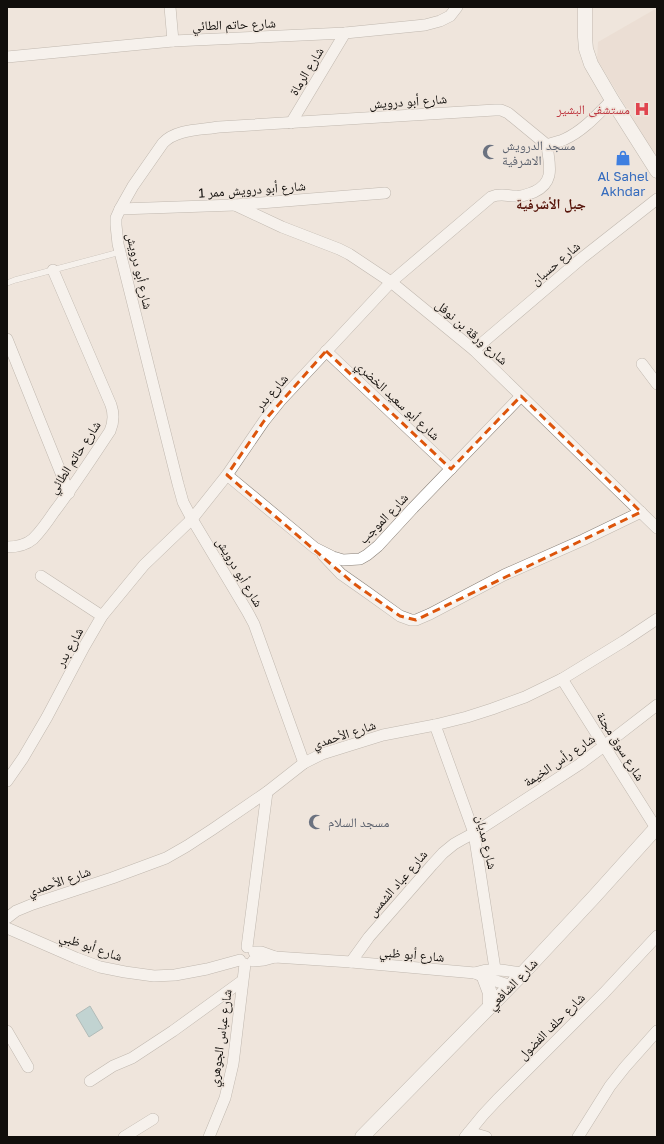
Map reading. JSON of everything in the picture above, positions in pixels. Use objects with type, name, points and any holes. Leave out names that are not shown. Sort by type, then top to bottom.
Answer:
[{"type":"street","points":[[170,7],[172,41]]},
{"type":"street","name":"شارع حاتم الطائي","points":[[7,57],[172,41],[345,33],[425,25],[440,21],[450,16],[457,7]]},
{"type":"street","points":[[585,7],[586,49],[592,64],[612,100],[657,171]]},
{"type":"street","name":"شارع الرماة","points":[[291,123],[345,33]]},
{"type":"street","points":[[547,145],[564,140],[583,128],[612,100]]},
{"type":"street","name":"شارع أبو درويش","points":[[304,763],[254,624],[186,508],[178,484],[120,252],[116,218],[133,186],[167,138],[185,132],[219,127],[501,110],[508,113],[547,145]]},
{"type":"street","name":"شارع بدر","points":[[7,781],[23,758],[44,722],[76,661],[102,616],[144,565],[192,519],[227,475],[264,421],[280,401],[391,282],[491,197],[501,194],[517,197],[536,191],[542,187],[550,172],[547,145]]},
{"type":"street","name":"شارع أبو درويش ممر 1","points":[[120,209],[235,205],[385,193]]},
{"type":"street","name":"شارع حسبان","points":[[474,350],[582,258],[657,199]]},
{"type":"street","name":"شارع ورقة بن نوفل","points":[[235,205],[282,227],[339,249],[391,282],[474,350],[657,528]]},
{"type":"street","name":"شارع حاتم الطائي","points":[[7,548],[32,540],[39,533],[69,493],[110,431],[114,415],[53,270]]},
{"type":"street","points":[[7,339],[69,493]]},
{"type":"street","name":"شارع أبو سعيد الخضري","points":[[326,351],[451,469]]},
{"type":"street","points":[[642,364],[657,384]]},
{"type":"street","name":"شارع الموجب","points":[[227,475],[315,548],[343,560],[360,559],[378,546],[521,396]]},
{"type":"street","points":[[315,548],[353,583],[400,616],[410,620],[416,620],[504,575],[583,540],[641,512]]},
{"type":"street","points":[[41,576],[102,616]]},
{"type":"street","name":"شارع الأحمدي","points":[[7,918],[16,911],[33,904],[112,878],[166,858],[214,829],[267,792],[304,763],[322,754],[383,735],[435,725],[499,707],[525,697],[562,679],[657,619]]},
{"type":"street","name":"شارع سوق مجنة","points":[[562,679],[656,827]]},
{"type":"street","name":"شارع رأس الخيمة","points":[[474,833],[580,764],[657,705]]},
{"type":"street","name":"شارع مديان","points":[[435,725],[474,833],[495,969]]},
{"type":"street","name":"شارع عباس الجوهري","points":[[209,1137],[225,1098],[233,1064],[242,981],[248,957],[267,792]]},
{"type":"street","name":"شارع الشافعي","points":[[362,1137],[511,986],[594,897],[656,827]]},
{"type":"street","name":"شارع عباد الشمس","points":[[351,962],[369,937],[432,865],[448,849],[474,833]]},
{"type":"street","name":"شارع أبو ظبي","points":[[7,928],[100,967],[154,976],[175,975],[207,969],[261,952],[275,958],[351,962],[480,975],[511,986]]},
{"type":"street","name":"شارع حلف الفضول","points":[[467,1134],[497,1100],[604,993],[657,936]]},
{"type":"street","name":"شارع أبو ظبي","points":[[480,975],[485,970],[495,969],[523,973]]},
{"type":"street","points":[[480,975],[490,993],[490,1008]]},
{"type":"street","points":[[90,1081],[113,1066],[132,1058],[173,1031],[242,981]]},
{"type":"street","points":[[7,1031],[28,1067]]},
{"type":"street","points":[[578,1137],[610,1086],[657,1031]]},
{"type":"street","points":[[124,1137],[153,1119]]},
{"type":"street","points":[[467,1134],[486,1137]]},
{"type":"lane","points":[[7,283],[120,252]]},
{"type":"highlighted area","points":[[326,351],[451,469],[521,396],[641,512],[416,620],[400,616],[353,583],[227,475],[264,421]]},
{"type":"shaded area","name":"مستشفى البشير","points":[[657,8],[657,159],[597,59],[598,42]]},
{"type":"water","points":[[90,1006],[103,1028],[89,1037],[76,1015]]},
{"type":"place","name":"مستشفى البشير","points":[[642,109]]},
{"type":"place","name":"مسجد الدرويش الاشرفية","points":[[490,152]]},
{"type":"place","name":"Al Sahel Akhdar","points":[[623,158]]},
{"type":"place","name":"مسجد السلام","points":[[316,822]]},
{"type":"district","name":"جبل الأشرفية","points":[[551,203]]}]
